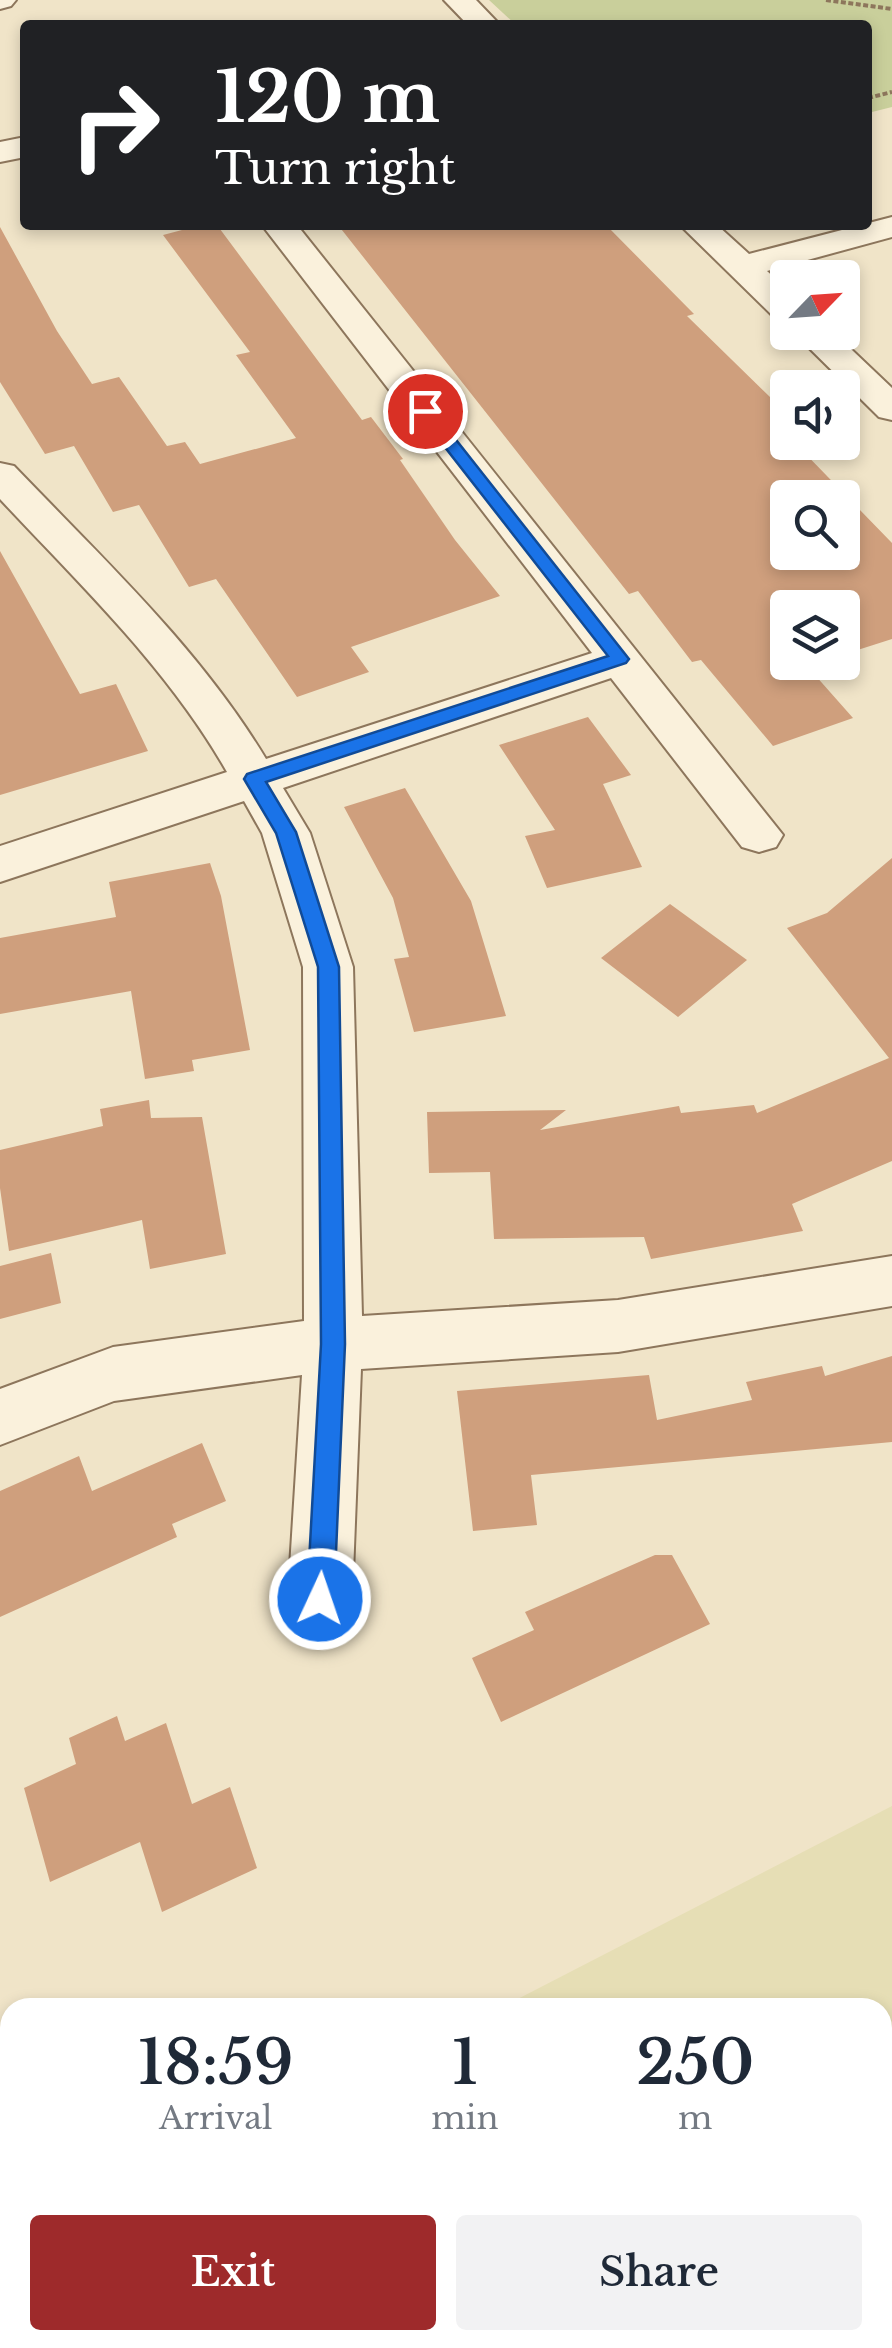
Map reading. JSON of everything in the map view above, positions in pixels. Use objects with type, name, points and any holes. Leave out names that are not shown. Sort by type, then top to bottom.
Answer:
[{"type":"street","points":[[459,0],[480,20]]},
{"type":"street","points":[[741,267],[892,227]]},
{"type":"street","points":[[283,230],[759,835]]},
{"type":"street","points":[[702,230],[770,294]]},
{"type":"street","points":[[830,350],[892,409]]},
{"type":"street","points":[[0,475],[167,652],[218,718],[286,832],[328,967],[333,1344],[320,1599]]},
{"type":"street","points":[[0,541],[44,522]]},
{"type":"street","points":[[0,864],[620,659]]},
{"type":"street","points":[[0,1417],[112,1374],[333,1344],[618,1326],[892,1281]]},
{"type":"path","points":[[826,0],[892,9]]},
{"type":"shaded area","points":[[892,1806],[892,1998],[519,1998]]},
{"type":"green space","points":[[489,0],[892,0],[892,107],[872,112],[872,20],[511,20]]},
{"type":"building","points":[[0,227],[57,331],[92,384],[119,377],[167,446],[185,442],[200,464],[296,438],[236,355],[250,352],[163,235],[182,230],[221,230],[362,420],[371,417],[455,540],[500,596],[351,647],[369,672],[297,697],[216,579],[189,587],[139,505],[113,512],[74,446],[45,454],[0,382]]},
{"type":"building","points":[[342,230],[611,230],[694,314],[687,316],[770,397],[770,460],[811,460],[831,480],[770,480],[770,570],[860,570],[860,510],[892,543],[892,639],[860,649],[860,590],[770,590],[770,680],[819,680],[853,718],[773,746],[701,660],[692,662],[638,591],[629,594]]},
{"type":"building","points":[[0,551],[80,694],[116,684],[148,751],[0,795]]},
{"type":"building","points":[[588,717],[631,775],[603,784],[642,867],[547,888],[525,836],[555,830],[499,745]]},
{"type":"building","points":[[405,788],[471,901],[506,1016],[414,1032],[394,959],[409,957],[393,898],[344,807]]},
{"type":"building","points":[[892,858],[892,1161],[792,1204],[803,1231],[651,1259],[644,1237],[494,1239],[490,1172],[429,1173],[427,1112],[566,1110],[540,1130],[679,1106],[681,1113],[754,1105],[757,1113],[889,1058],[787,928],[827,913]]},
{"type":"building","points":[[210,863],[221,896],[250,1050],[192,1060],[194,1071],[145,1079],[131,991],[0,1014],[0,938],[116,917],[109,882]]},
{"type":"building","points":[[670,904],[747,960],[678,1017],[601,958]]},
{"type":"building","points":[[149,1100],[151,1118],[202,1117],[226,1254],[150,1269],[142,1220],[9,1251],[0,1188],[0,1150],[103,1126],[100,1109]]},
{"type":"building","points":[[51,1253],[61,1303],[0,1319],[0,1266]]},
{"type":"building","points":[[892,1356],[892,1442],[531,1475],[537,1525],[473,1531],[457,1391],[649,1375],[657,1420],[752,1400],[746,1382],[822,1366],[825,1376]]},
{"type":"building","points":[[202,1443],[226,1501],[172,1524],[177,1537],[0,1617],[0,1491],[79,1456],[92,1491]]},
{"type":"building","points":[[655,1555],[672,1555],[710,1624],[501,1722],[472,1658],[534,1630],[525,1612]]},
{"type":"building","points":[[117,1716],[125,1741],[166,1723],[192,1804],[230,1787],[257,1868],[162,1912],[140,1842],[50,1882],[24,1788],[76,1764],[69,1738]]},
{"type":"route","points":[[320,1599],[333,1344],[328,967],[286,832],[254,779],[620,659],[425,411]]}]
